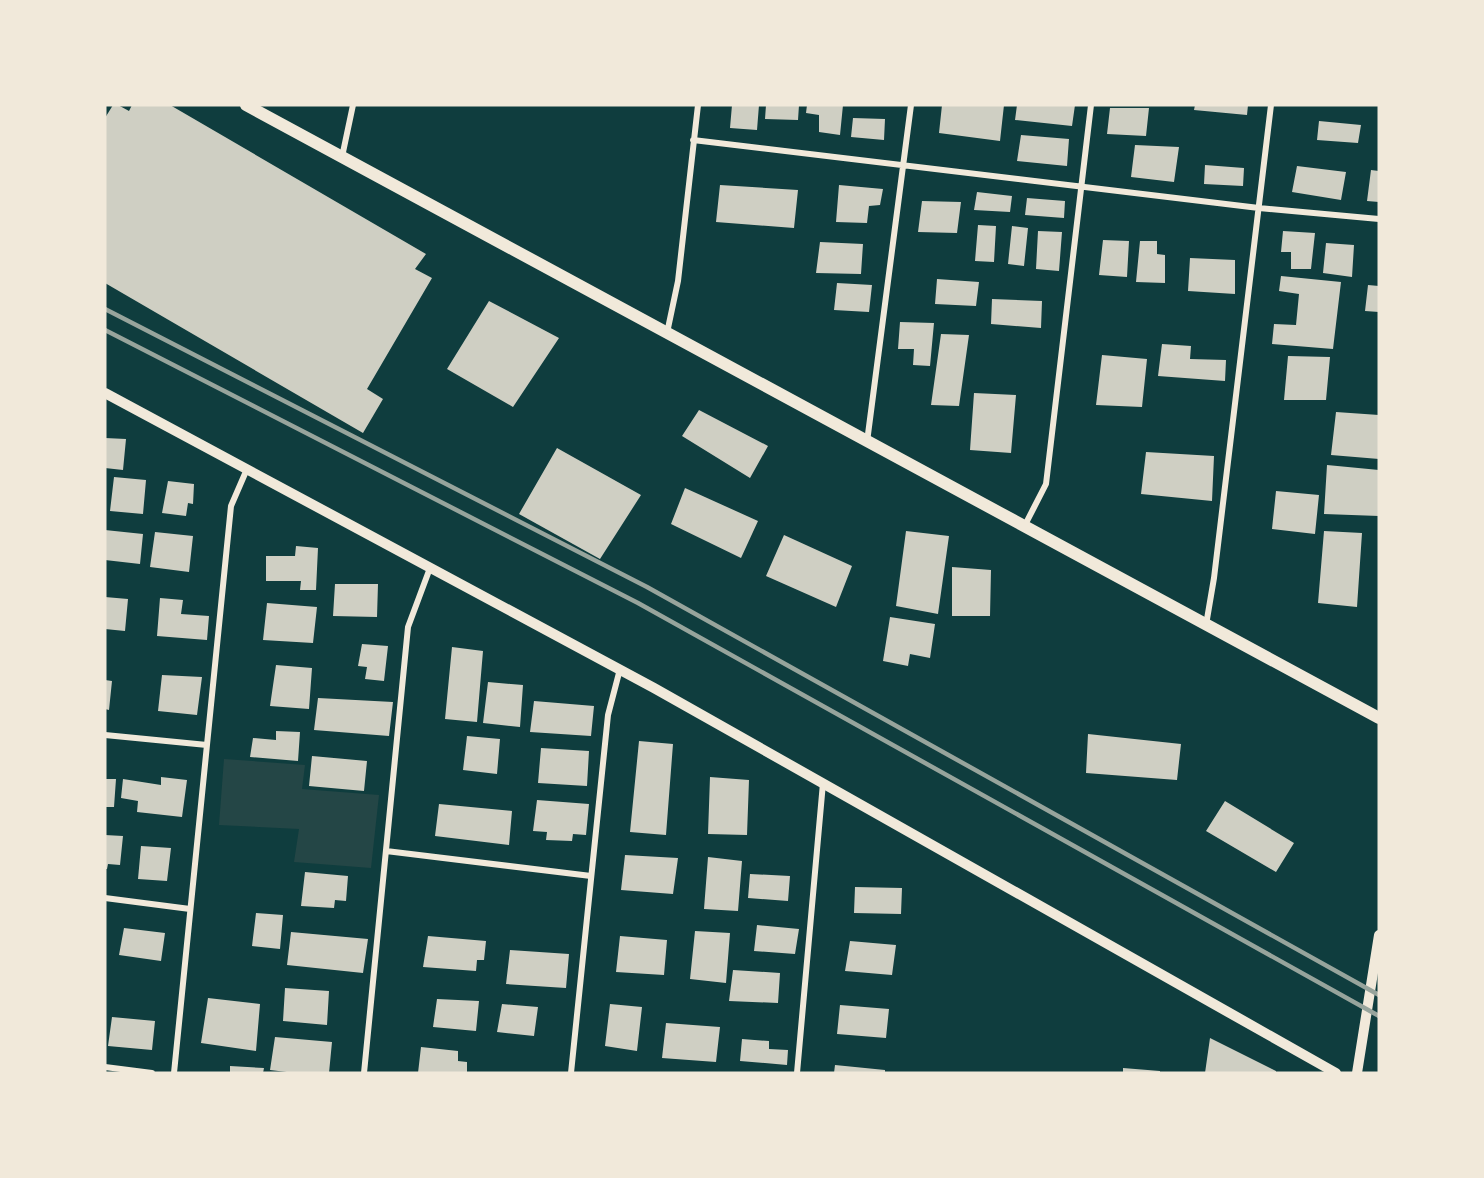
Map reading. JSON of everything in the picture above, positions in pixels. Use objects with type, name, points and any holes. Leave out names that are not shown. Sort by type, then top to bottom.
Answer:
[{"type":"main road","points":[[246,105],[1024,528],[1379,718]]},
{"type":"street","points":[[342,157],[353,105]]},
{"type":"street","points":[[666,333],[678,281],[698,105]]},
{"type":"street","points":[[867,442],[905,166],[911,105]]},
{"type":"street","points":[[1024,528],[1046,484],[1091,105]]},
{"type":"street","points":[[1206,625],[1214,578],[1271,105]]},
{"type":"street","points":[[693,140],[1259,208],[1379,219]]},
{"type":"street","points":[[105,393],[620,669],[1336,1073]]},
{"type":"street","points":[[174,1073],[231,506],[247,469]]},
{"type":"street","points":[[364,1073],[408,627],[430,568]]},
{"type":"street","points":[[571,1073],[608,715],[620,669]]},
{"type":"street","points":[[105,735],[207,745]]},
{"type":"street","points":[[797,1073],[823,783]]},
{"type":"street","points":[[386,850],[591,876]]},
{"type":"street","points":[[105,898],[190,909]]},
{"type":"street","points":[[1357,1073],[1379,935]]},
{"type":"street","points":[[105,1067],[152,1073]]},
{"type":"shaded area","points":[[224,759],[305,765],[302,789],[379,795],[371,868],[294,862],[299,829],[219,825]]},
{"type":"building","points":[[113,105],[129,111],[132,105],[170,105],[426,254],[415,269],[432,278],[367,389],[383,399],[363,433],[105,283],[105,118]]},
{"type":"building","points":[[732,105],[759,105],[757,130],[730,128]]},
{"type":"building","points":[[766,105],[799,105],[798,120],[765,119]]},
{"type":"building","points":[[807,105],[843,105],[840,135],[819,132],[819,115],[806,113]]},
{"type":"building","points":[[942,105],[1004,105],[1000,141],[939,133]]},
{"type":"building","points":[[1017,105],[1075,105],[1072,126],[1015,120]]},
{"type":"building","points":[[1195,105],[1248,105],[1247,115],[1194,110]]},
{"type":"building","points":[[1110,108],[1149,108],[1146,136],[1107,134]]},
{"type":"building","points":[[853,118],[885,119],[884,140],[851,137]]},
{"type":"building","points":[[1319,121],[1361,125],[1358,143],[1317,140]]},
{"type":"building","points":[[1021,135],[1069,139],[1067,166],[1017,161]]},
{"type":"building","points":[[1135,145],[1179,147],[1174,182],[1131,177]]},
{"type":"building","points":[[1205,165],[1244,168],[1243,186],[1204,184]]},
{"type":"building","points":[[1297,166],[1346,172],[1341,200],[1292,192]]},
{"type":"building","points":[[1371,170],[1379,171],[1379,202],[1367,201]]},
{"type":"building","points":[[720,185],[798,190],[794,228],[716,222]]},
{"type":"building","points":[[839,185],[883,189],[880,205],[869,206],[867,223],[836,222]]},
{"type":"building","points":[[977,192],[1012,196],[1010,212],[974,210]]},
{"type":"building","points":[[1027,198],[1065,201],[1064,218],[1025,215]]},
{"type":"building","points":[[922,201],[961,202],[957,233],[918,232]]},
{"type":"building","points":[[978,225],[996,226],[994,262],[975,261]]},
{"type":"building","points":[[1012,226],[1028,228],[1024,266],[1008,264]]},
{"type":"building","points":[[1038,231],[1062,232],[1059,271],[1036,269]]},
{"type":"building","points":[[1283,231],[1315,233],[1311,269],[1291,269],[1291,252],[1281,252]]},
{"type":"building","points":[[1103,240],[1129,241],[1127,277],[1099,275]]},
{"type":"building","points":[[1140,241],[1157,241],[1157,254],[1165,255],[1165,283],[1136,282]]},
{"type":"building","points":[[820,242],[863,244],[861,274],[816,273]]},
{"type":"building","points":[[1326,243],[1354,245],[1352,277],[1323,273]]},
{"type":"building","points":[[1190,258],[1235,260],[1235,294],[1188,291]]},
{"type":"building","points":[[1281,276],[1341,282],[1333,349],[1272,344],[1274,324],[1296,325],[1299,294],[1279,291]]},
{"type":"building","points":[[937,279],[979,282],[976,306],[935,304]]},
{"type":"building","points":[[837,283],[872,285],[869,312],[834,310]]},
{"type":"building","points":[[1368,285],[1379,286],[1379,312],[1365,311]]},
{"type":"building","points":[[992,299],[1042,301],[1041,328],[991,324]]},
{"type":"building","points":[[489,301],[559,338],[513,407],[447,369]]},
{"type":"building","points":[[900,322],[934,323],[930,366],[913,365],[914,349],[898,349]]},
{"type":"building","points":[[941,334],[969,335],[959,406],[931,405]]},
{"type":"building","points":[[1162,344],[1191,346],[1190,359],[1226,360],[1225,381],[1158,376]]},
{"type":"building","points":[[1102,355],[1147,359],[1142,407],[1096,405]]},
{"type":"building","points":[[1288,356],[1330,357],[1326,400],[1284,400]]},
{"type":"building","points":[[974,393],[1016,395],[1011,453],[970,450]]},
{"type":"building","points":[[699,410],[768,446],[750,478],[682,436]]},
{"type":"building","points":[[1336,412],[1379,415],[1379,459],[1331,455]]},
{"type":"building","points":[[105,438],[126,439],[123,470],[105,468]]},
{"type":"building","points":[[557,448],[641,495],[600,559],[519,514]]},
{"type":"building","points":[[1146,452],[1214,456],[1212,501],[1141,494]]},
{"type":"building","points":[[1327,465],[1379,470],[1379,516],[1324,514]]},
{"type":"building","points":[[114,477],[146,480],[143,514],[110,511]]},
{"type":"building","points":[[168,481],[194,484],[193,504],[188,503],[186,516],[162,513]]},
{"type":"building","points":[[685,488],[758,521],[741,558],[671,524]]},
{"type":"building","points":[[1276,491],[1319,495],[1315,534],[1272,529]]},
{"type":"building","points":[[105,530],[143,534],[140,564],[105,560]]},
{"type":"building","points":[[906,531],[949,536],[938,614],[896,606]]},
{"type":"building","points":[[1324,531],[1362,533],[1357,607],[1318,603]]},
{"type":"building","points":[[155,532],[193,536],[189,572],[150,567]]},
{"type":"building","points":[[784,535],[852,566],[836,607],[766,576]]},
{"type":"building","points":[[296,546],[318,548],[316,590],[300,590],[301,581],[266,581],[266,556],[295,556]]},
{"type":"building","points":[[952,567],[991,570],[990,616],[952,616]]},
{"type":"building","points":[[335,584],[378,584],[377,617],[333,616]]},
{"type":"building","points":[[105,597],[128,599],[125,631],[105,629]]},
{"type":"building","points":[[160,598],[183,600],[181,614],[209,616],[207,640],[157,636]]},
{"type":"building","points":[[267,603],[317,607],[313,643],[263,640]]},
{"type":"building","points":[[890,617],[935,624],[930,658],[910,654],[908,666],[883,661]]},
{"type":"building","points":[[362,644],[388,646],[384,681],[365,679],[367,667],[358,666]]},
{"type":"building","points":[[452,647],[483,651],[477,722],[445,719]]},
{"type":"building","points":[[276,665],[312,668],[309,709],[270,706]]},
{"type":"building","points":[[162,675],[202,677],[197,715],[158,711]]},
{"type":"building","points":[[105,680],[112,681],[109,710],[105,709]]},
{"type":"building","points":[[488,682],[523,685],[520,727],[483,723]]},
{"type":"building","points":[[318,698],[393,702],[389,736],[314,730]]},
{"type":"building","points":[[534,701],[594,706],[591,736],[530,732]]},
{"type":"building","points":[[276,731],[300,732],[298,761],[250,757],[253,738],[276,740]]},
{"type":"building","points":[[1088,734],[1181,744],[1177,780],[1086,773]]},
{"type":"building","points":[[467,736],[500,739],[497,774],[463,770]]},
{"type":"building","points":[[639,741],[673,744],[666,835],[630,832]]},
{"type":"building","points":[[541,748],[589,751],[587,786],[538,783]]},
{"type":"building","points":[[312,756],[367,761],[364,791],[309,786]]},
{"type":"building","points":[[161,777],[187,780],[182,817],[137,812],[138,801],[121,798],[123,779],[161,785]]},
{"type":"building","points":[[710,777],[749,780],[747,835],[708,834]]},
{"type":"building","points":[[105,779],[116,779],[114,807],[105,807]]},
{"type":"building","points":[[537,800],[589,804],[586,835],[573,834],[572,841],[546,840],[547,832],[533,831]]},
{"type":"building","points":[[1225,801],[1294,843],[1276,872],[1206,831]]},
{"type":"building","points":[[439,804],[512,811],[509,845],[435,836]]},
{"type":"building","points":[[105,835],[123,836],[120,865],[108,864],[107,869],[105,869]]},
{"type":"building","points":[[141,846],[171,848],[167,881],[138,879]]},
{"type":"building","points":[[625,855],[678,858],[673,894],[621,890]]},
{"type":"building","points":[[708,857],[742,861],[738,911],[704,909]]},
{"type":"building","points":[[305,872],[348,876],[346,901],[335,900],[334,908],[301,906]]},
{"type":"building","points":[[750,874],[790,876],[788,901],[748,898]]},
{"type":"building","points":[[855,887],[902,888],[901,914],[854,913]]},
{"type":"building","points":[[256,913],[283,915],[280,949],[252,946]]},
{"type":"building","points":[[757,925],[799,929],[795,954],[754,951]]},
{"type":"building","points":[[124,928],[165,933],[161,961],[119,955]]},
{"type":"building","points":[[695,931],[730,933],[726,983],[690,979]]},
{"type":"building","points":[[291,932],[368,939],[363,973],[287,965]]},
{"type":"building","points":[[428,936],[486,941],[484,960],[477,960],[476,971],[423,967]]},
{"type":"building","points":[[620,936],[667,940],[664,975],[616,972]]},
{"type":"building","points":[[850,941],[896,945],[892,975],[845,971]]},
{"type":"building","points":[[510,950],[569,954],[566,988],[506,984]]},
{"type":"building","points":[[733,970],[780,973],[778,1003],[729,1001]]},
{"type":"building","points":[[285,988],[329,991],[327,1025],[283,1021]]},
{"type":"building","points":[[208,998],[260,1004],[256,1051],[201,1043]]},
{"type":"building","points":[[437,999],[479,1001],[476,1031],[433,1027]]},
{"type":"building","points":[[502,1004],[538,1007],[534,1036],[497,1032]]},
{"type":"building","points":[[610,1004],[642,1007],[637,1051],[605,1046]]},
{"type":"building","points":[[840,1005],[889,1009],[886,1038],[837,1034]]},
{"type":"building","points":[[112,1017],[155,1021],[152,1050],[108,1046]]},
{"type":"building","points":[[666,1023],[720,1027],[716,1062],[662,1058]]},
{"type":"building","points":[[275,1037],[332,1042],[329,1073],[270,1070]]},
{"type":"building","points":[[1210,1038],[1276,1071],[1276,1073],[1205,1073]]},
{"type":"building","points":[[742,1039],[769,1041],[769,1049],[788,1050],[787,1065],[740,1061]]},
{"type":"building","points":[[421,1047],[458,1051],[458,1061],[467,1062],[467,1073],[418,1073]]},
{"type":"building","points":[[835,1065],[885,1070],[885,1073],[834,1073]]},
{"type":"building","points":[[230,1066],[264,1068],[263,1073],[230,1073]]},
{"type":"building","points":[[1123,1068],[1160,1071],[1160,1073],[1123,1073]]},
{"type":"railway","points":[[105,309],[647,587],[1379,995]]},
{"type":"railway","points":[[105,330],[638,603],[1379,1016]]}]
